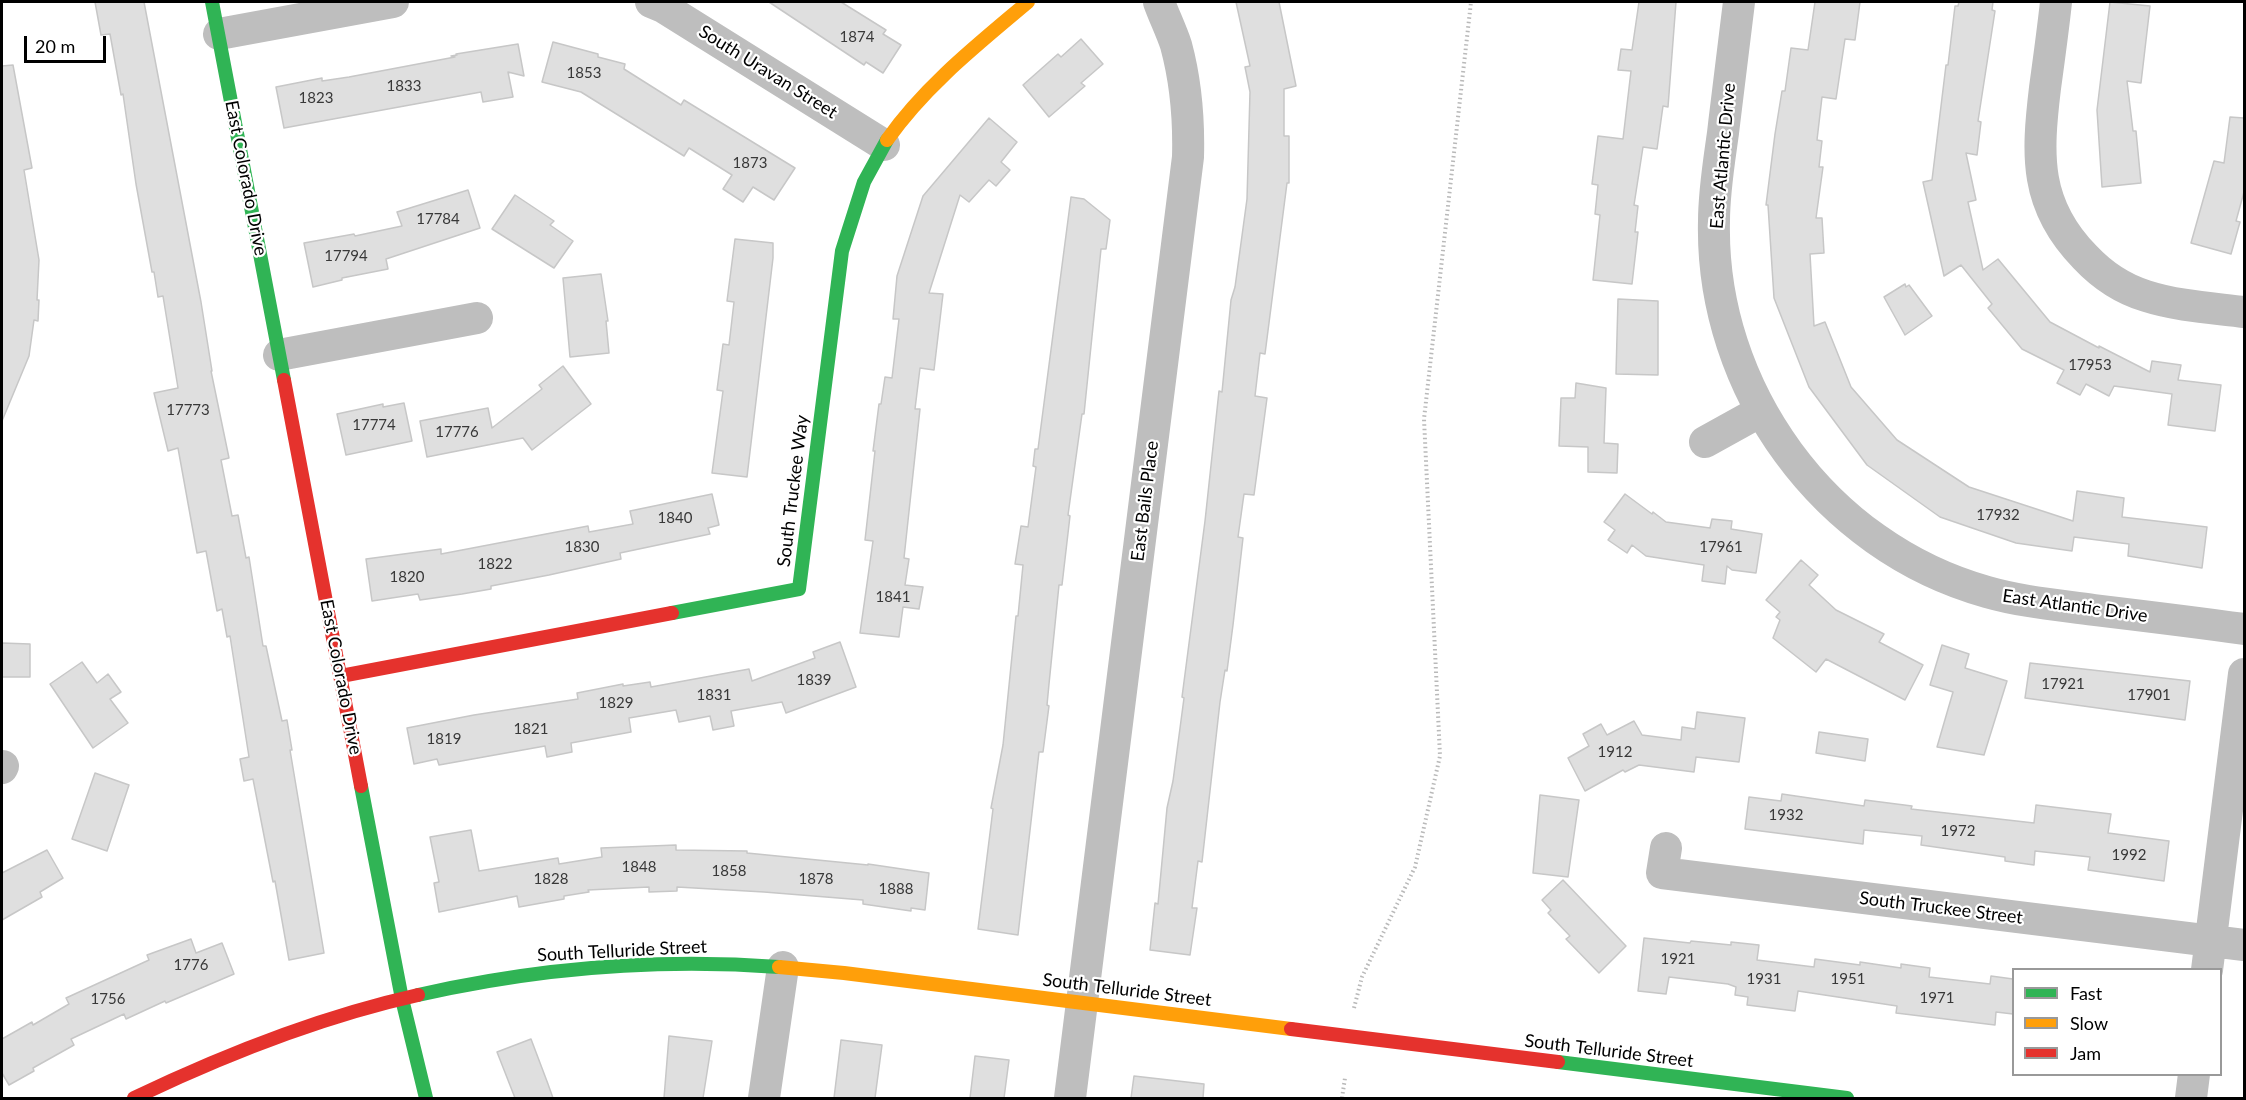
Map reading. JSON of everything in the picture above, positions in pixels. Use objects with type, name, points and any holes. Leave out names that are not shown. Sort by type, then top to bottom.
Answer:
[{"type":"street","name":"East Colorado Drive","points":[[212,2],[402,999]]},
{"type":"street","points":[[219,34],[393,2]]},
{"type":"street","name":"South Uravan Street","points":[[651,2],[663,7],[884,145]]},
{"type":"street","name":"South Truckee Way","points":[[341,676],[799,589],[842,251],[850,219],[868,173],[884,145],[910,109],[944,74],[1028,2]]},
{"type":"street","name":"East Bails Place","points":[[1070,1098],[1188,157],[1188,124],[1183,75],[1175,44],[1159,2]]},
{"type":"street","name":"East Atlantic Drive","points":[[1739,2],[1714,222],[1718,281],[1730,339],[1743,376],[1782,446],[1806,476],[1848,518],[1879,542],[1949,579],[1986,592],[2025,601],[2244,629]]},
{"type":"street","points":[[2056,2],[2040,128],[2043,185],[2055,216],[2072,244],[2095,268],[2122,286],[2145,296],[2176,304],[2244,312]]},
{"type":"street","points":[[279,355],[477,318]]},
{"type":"street","points":[[1705,442],[1761,411]]},
{"type":"street","points":[[2209,955],[2244,674]]},
{"type":"street","name":"South Truckee Street","points":[[1666,848],[1662,873],[2209,955],[2244,945]]},
{"type":"street","name":"South Telluride Street","points":[[134,1098],[264,1041],[325,1020],[402,999],[475,983],[600,967],[654,964],[783,967],[1847,1098]]},
{"type":"street","points":[[764,1098],[783,967]]},
{"type":"street","points":[[402,999],[426,1098]]},
{"type":"street","points":[[2191,1098],[2194,1076]]},
{"type":"path","points":[[1353,1011],[1362,977],[1415,867],[1440,756],[1424,419],[1471,2]]},
{"type":"path","points":[[1342,1098],[1345,1078]]},
{"type":"building","points":[[95,2],[144,2],[229,458],[221,460],[232,516],[238,515],[246,558],[249,557],[263,646],[266,646],[282,721],[287,720],[324,953],[289,960],[253,779],[244,781],[240,759],[249,757],[230,636],[227,637],[222,609],[217,611],[206,551],[197,553],[178,448],[168,451],[154,393],[178,388],[163,296],[158,297],[154,272],[152,272],[123,94],[121,95],[110,34],[101,35]]},
{"type":"building","points":[[769,2],[841,2],[886,30],[883,34],[901,45],[883,73],[866,62],[864,65]]},
{"type":"building","points":[[1236,2],[1279,2],[1296,86],[1284,89],[1284,136],[1289,136],[1289,183],[1287,183],[1265,354],[1260,353],[1255,396],[1267,398],[1254,495],[1244,494],[1238,537],[1243,538],[1227,671],[1225,670],[1220,702],[1202,862],[1198,861],[1192,908],[1197,908],[1190,955],[1150,950],[1155,903],[1158,904],[1167,808],[1173,781],[1184,698],[1182,697],[1219,391],[1222,392],[1231,300],[1235,287],[1247,199],[1250,92],[1245,67],[1250,66]]},
{"type":"building","points":[[1639,2],[1676,2],[1668,107],[1663,106],[1657,149],[1643,147],[1634,205],[1638,206],[1635,232],[1638,232],[1632,284],[1593,280],[1600,215],[1595,214],[1598,185],[1592,184],[1598,136],[1623,139],[1631,71],[1618,70],[1621,49],[1632,50]]},
{"type":"building","points":[[1815,2],[1860,2],[1855,40],[1845,39],[1836,99],[1822,97],[1817,140],[1822,141],[1819,167],[1823,167],[1816,218],[1822,218],[1824,253],[1810,254],[1814,326],[1825,322],[1851,387],[1897,440],[1969,487],[2073,521],[2077,491],[2124,498],[2122,517],[2207,527],[2202,568],[2128,556],[2129,544],[2074,537],[2072,551],[2016,543],[1940,517],[1867,465],[1809,387],[1774,298],[1768,205],[1766,205],[1775,134],[1782,91],[1785,91],[1791,48],[1808,50]]},
{"type":"building","points":[[1959,2],[1993,2],[1992,10],[1995,11],[1978,121],[1981,122],[1977,155],[1966,153],[1976,200],[1968,202],[1983,270],[1998,259],[2050,322],[2099,348],[2099,346],[2150,372],[2152,361],[2181,365],[2178,380],[2221,385],[2215,431],[2168,425],[2172,394],[2114,386],[2109,396],[2086,384],[2080,395],[2057,383],[2064,370],[2022,349],[1988,308],[1992,304],[1961,265],[1944,276],[1923,182],[1932,180],[1946,65],[1948,65],[1955,6],[1958,6]]},
{"type":"building","points":[[2110,2],[2150,6],[2141,83],[2127,81],[2133,131],[2136,131],[2141,183],[2102,187],[2097,110]]},
{"type":"building","points":[[1081,39],[1103,64],[1081,83],[1085,86],[1049,117],[1023,85],[1058,54],[1061,57]]},
{"type":"building","points":[[553,42],[625,64],[624,69],[681,105],[684,100],[795,168],[774,200],[753,187],[743,202],[723,189],[732,175],[689,148],[684,156],[581,92],[542,82]]},
{"type":"building","points":[[518,44],[524,76],[508,72],[513,97],[483,102],[481,92],[284,128],[276,87],[322,78],[322,81],[349,77],[455,57],[451,56],[456,54]]},
{"type":"building","points":[[13,65],[32,168],[24,170],[39,260],[37,300],[39,300],[38,321],[34,320],[29,356],[2,421],[2,66]]},
{"type":"building","points":[[2230,117],[2244,118],[2244,192],[2236,221],[2240,222],[2231,254],[2191,243],[2214,161],[2224,163]]},
{"type":"building","points":[[989,118],[1017,142],[1001,162],[1010,170],[996,186],[989,180],[969,202],[960,195],[929,293],[943,294],[934,370],[920,368],[915,409],[920,409],[904,558],[909,559],[905,585],[923,587],[919,609],[903,607],[899,637],[860,633],[873,541],[865,540],[875,451],[873,451],[885,377],[892,378],[899,319],[893,319],[897,276],[923,196]]},
{"type":"building","points":[[468,190],[480,228],[386,259],[388,269],[342,278],[342,280],[313,287],[304,243],[354,234],[355,236],[402,226],[397,212]]},
{"type":"building","points":[[515,195],[554,221],[550,225],[573,241],[554,268],[492,229]]},
{"type":"building","points":[[1071,197],[1084,199],[1110,220],[1106,249],[1101,249],[1084,414],[1082,414],[1068,515],[1070,516],[1062,585],[1059,585],[1047,705],[1049,706],[1043,752],[1039,752],[1018,935],[978,929],[993,809],[991,808],[1003,745],[1016,616],[1018,616],[1023,565],[1015,564],[1021,526],[1028,527],[1036,467],[1033,466],[1035,449],[1038,449]]},
{"type":"building","points":[[735,239],[773,243],[747,477],[712,473],[723,391],[717,390],[723,344],[729,345],[734,302],[727,301]]},
{"type":"building","points":[[601,274],[608,321],[606,321],[609,353],[570,357],[563,278]]},
{"type":"building","points":[[1905,284],[1906,287],[1909,285],[1932,316],[1905,335],[1884,297]]},
{"type":"building","points":[[1618,299],[1658,301],[1658,375],[1616,374]]},
{"type":"building","points":[[563,366],[591,404],[532,450],[523,438],[427,457],[420,421],[488,408],[492,428],[542,389],[539,385]]},
{"type":"building","points":[[1576,383],[1606,388],[1604,443],[1618,444],[1617,473],[1588,472],[1588,447],[1559,446],[1561,398],[1575,398]]},
{"type":"building","points":[[404,403],[412,441],[346,455],[337,414],[383,404],[383,407]]},
{"type":"building","points":[[712,494],[719,525],[708,528],[710,534],[620,553],[621,559],[491,586],[491,589],[420,600],[418,594],[372,601],[366,559],[441,549],[441,554],[588,526],[589,532],[633,524],[630,511]]},
{"type":"building","points":[[1625,494],[1666,522],[1710,528],[1712,519],[1732,521],[1731,529],[1762,534],[1756,573],[1732,570],[1727,566],[1725,584],[1702,581],[1704,565],[1646,556],[1632,545],[1627,553],[1608,540],[1615,530],[1604,522]]},
{"type":"building","points":[[1801,560],[1818,575],[1809,585],[1836,610],[1884,634],[1879,642],[1923,665],[1905,700],[1826,659],[1816,672],[1773,638],[1780,620],[1776,617],[1780,612],[1766,600]]},
{"type":"building","points":[[840,642],[856,687],[786,713],[782,702],[731,711],[734,726],[713,730],[710,716],[679,722],[676,710],[629,718],[631,732],[571,743],[572,752],[547,757],[545,746],[439,765],[437,759],[414,764],[407,728],[578,699],[577,693],[623,684],[623,686],[650,682],[651,687],[749,669],[752,681],[815,658],[813,652]]},
{"type":"building","points":[[2,643],[30,644],[30,677],[2,677]]},
{"type":"building","points":[[1942,645],[1969,654],[1965,668],[2007,681],[1984,755],[1937,747],[1953,692],[1930,685]]},
{"type":"building","points":[[82,662],[97,683],[108,674],[121,692],[110,699],[128,723],[93,748],[50,684]]},
{"type":"building","points":[[2030,663],[2190,681],[2185,720],[2025,698]]},
{"type":"building","points":[[1697,712],[1745,718],[1739,762],[1696,757],[1694,772],[1639,765],[1625,772],[1623,770],[1585,791],[1568,758],[1589,746],[1583,734],[1601,724],[1607,735],[1634,721],[1642,735],[1681,740],[1682,727],[1695,729]]},
{"type":"building","points":[[1819,732],[1868,739],[1865,761],[1816,753]]},
{"type":"building","points":[[95,773],[129,785],[107,851],[72,839]]},
{"type":"building","points":[[1782,794],[1864,806],[1865,800],[1912,806],[1911,809],[2034,823],[2036,805],[2111,814],[2108,833],[2169,841],[2164,881],[2088,870],[2090,857],[2035,851],[2034,865],[2005,861],[2005,857],[1921,845],[1922,836],[1864,830],[1863,844],[1745,829],[1749,797],[1781,801]]},
{"type":"building","points":[[1540,795],[1579,800],[1568,877],[1533,873]]},
{"type":"building","points":[[471,830],[479,871],[558,858],[559,864],[602,857],[601,848],[676,845],[676,850],[747,851],[747,853],[868,864],[929,873],[925,910],[911,908],[911,911],[863,904],[863,900],[764,892],[677,887],[677,891],[649,892],[649,887],[588,890],[589,892],[564,896],[564,899],[519,907],[517,896],[439,912],[434,883],[439,882],[430,837]]},
{"type":"building","points":[[47,850],[63,878],[40,892],[42,897],[2,920],[2,873]]},
{"type":"building","points":[[1563,880],[1626,946],[1599,973],[1566,939],[1570,936],[1548,913],[1551,910],[1542,900]]},
{"type":"building","points":[[1644,938],[1731,945],[1731,942],[1759,945],[1757,960],[1814,967],[1815,959],[1901,968],[1901,964],[1930,968],[1929,977],[1990,984],[1991,976],[2012,979],[2012,1014],[1996,1012],[1995,1025],[1896,1013],[1897,1006],[1798,991],[1795,1011],[1747,1005],[1748,997],[1735,995],[1736,987],[1728,984],[1669,977],[1666,994],[1638,991]]},
{"type":"building","points":[[191,939],[196,953],[222,943],[234,974],[126,1019],[124,1014],[71,1039],[74,1045],[33,1068],[34,1071],[9,1085],[2,1073],[2,1039],[32,1022],[33,1025],[69,1004],[66,998],[149,960],[147,955]]},
{"type":"building","points":[[669,1036],[712,1041],[703,1098],[664,1098]]},
{"type":"building","points":[[531,1039],[553,1098],[515,1098],[497,1052]]},
{"type":"building","points":[[841,1040],[882,1045],[875,1098],[834,1098]]},
{"type":"building","points":[[975,1056],[1009,1060],[1004,1098],[970,1098]]},
{"type":"building","points":[[1134,1076],[1204,1084],[1203,1098],[1131,1098]]},
{"type":"traffic: fast","points":[[212,2],[284,380]]},
{"type":"traffic: fast","points":[[672,613],[799,589],[842,251],[864,182],[887,140]]},
{"type":"traffic: fast","points":[[361,786],[402,999],[426,1098]]},
{"type":"traffic: fast","points":[[418,995],[508,978],[598,968],[688,964],[779,967]]},
{"type":"traffic: fast","points":[[1558,1062],[1847,1098]]},
{"type":"traffic: slow","points":[[887,140],[935,84],[1028,2]]},
{"type":"traffic: slow","points":[[779,967],[844,973],[1291,1029]]},
{"type":"traffic: jam","points":[[284,380],[361,786]]},
{"type":"traffic: jam","points":[[341,676],[672,613]]},
{"type":"traffic: jam","points":[[134,1098],[203,1066],[273,1038],[345,1014],[418,995]]},
{"type":"traffic: jam","points":[[1291,1029],[1558,1062]]}]
